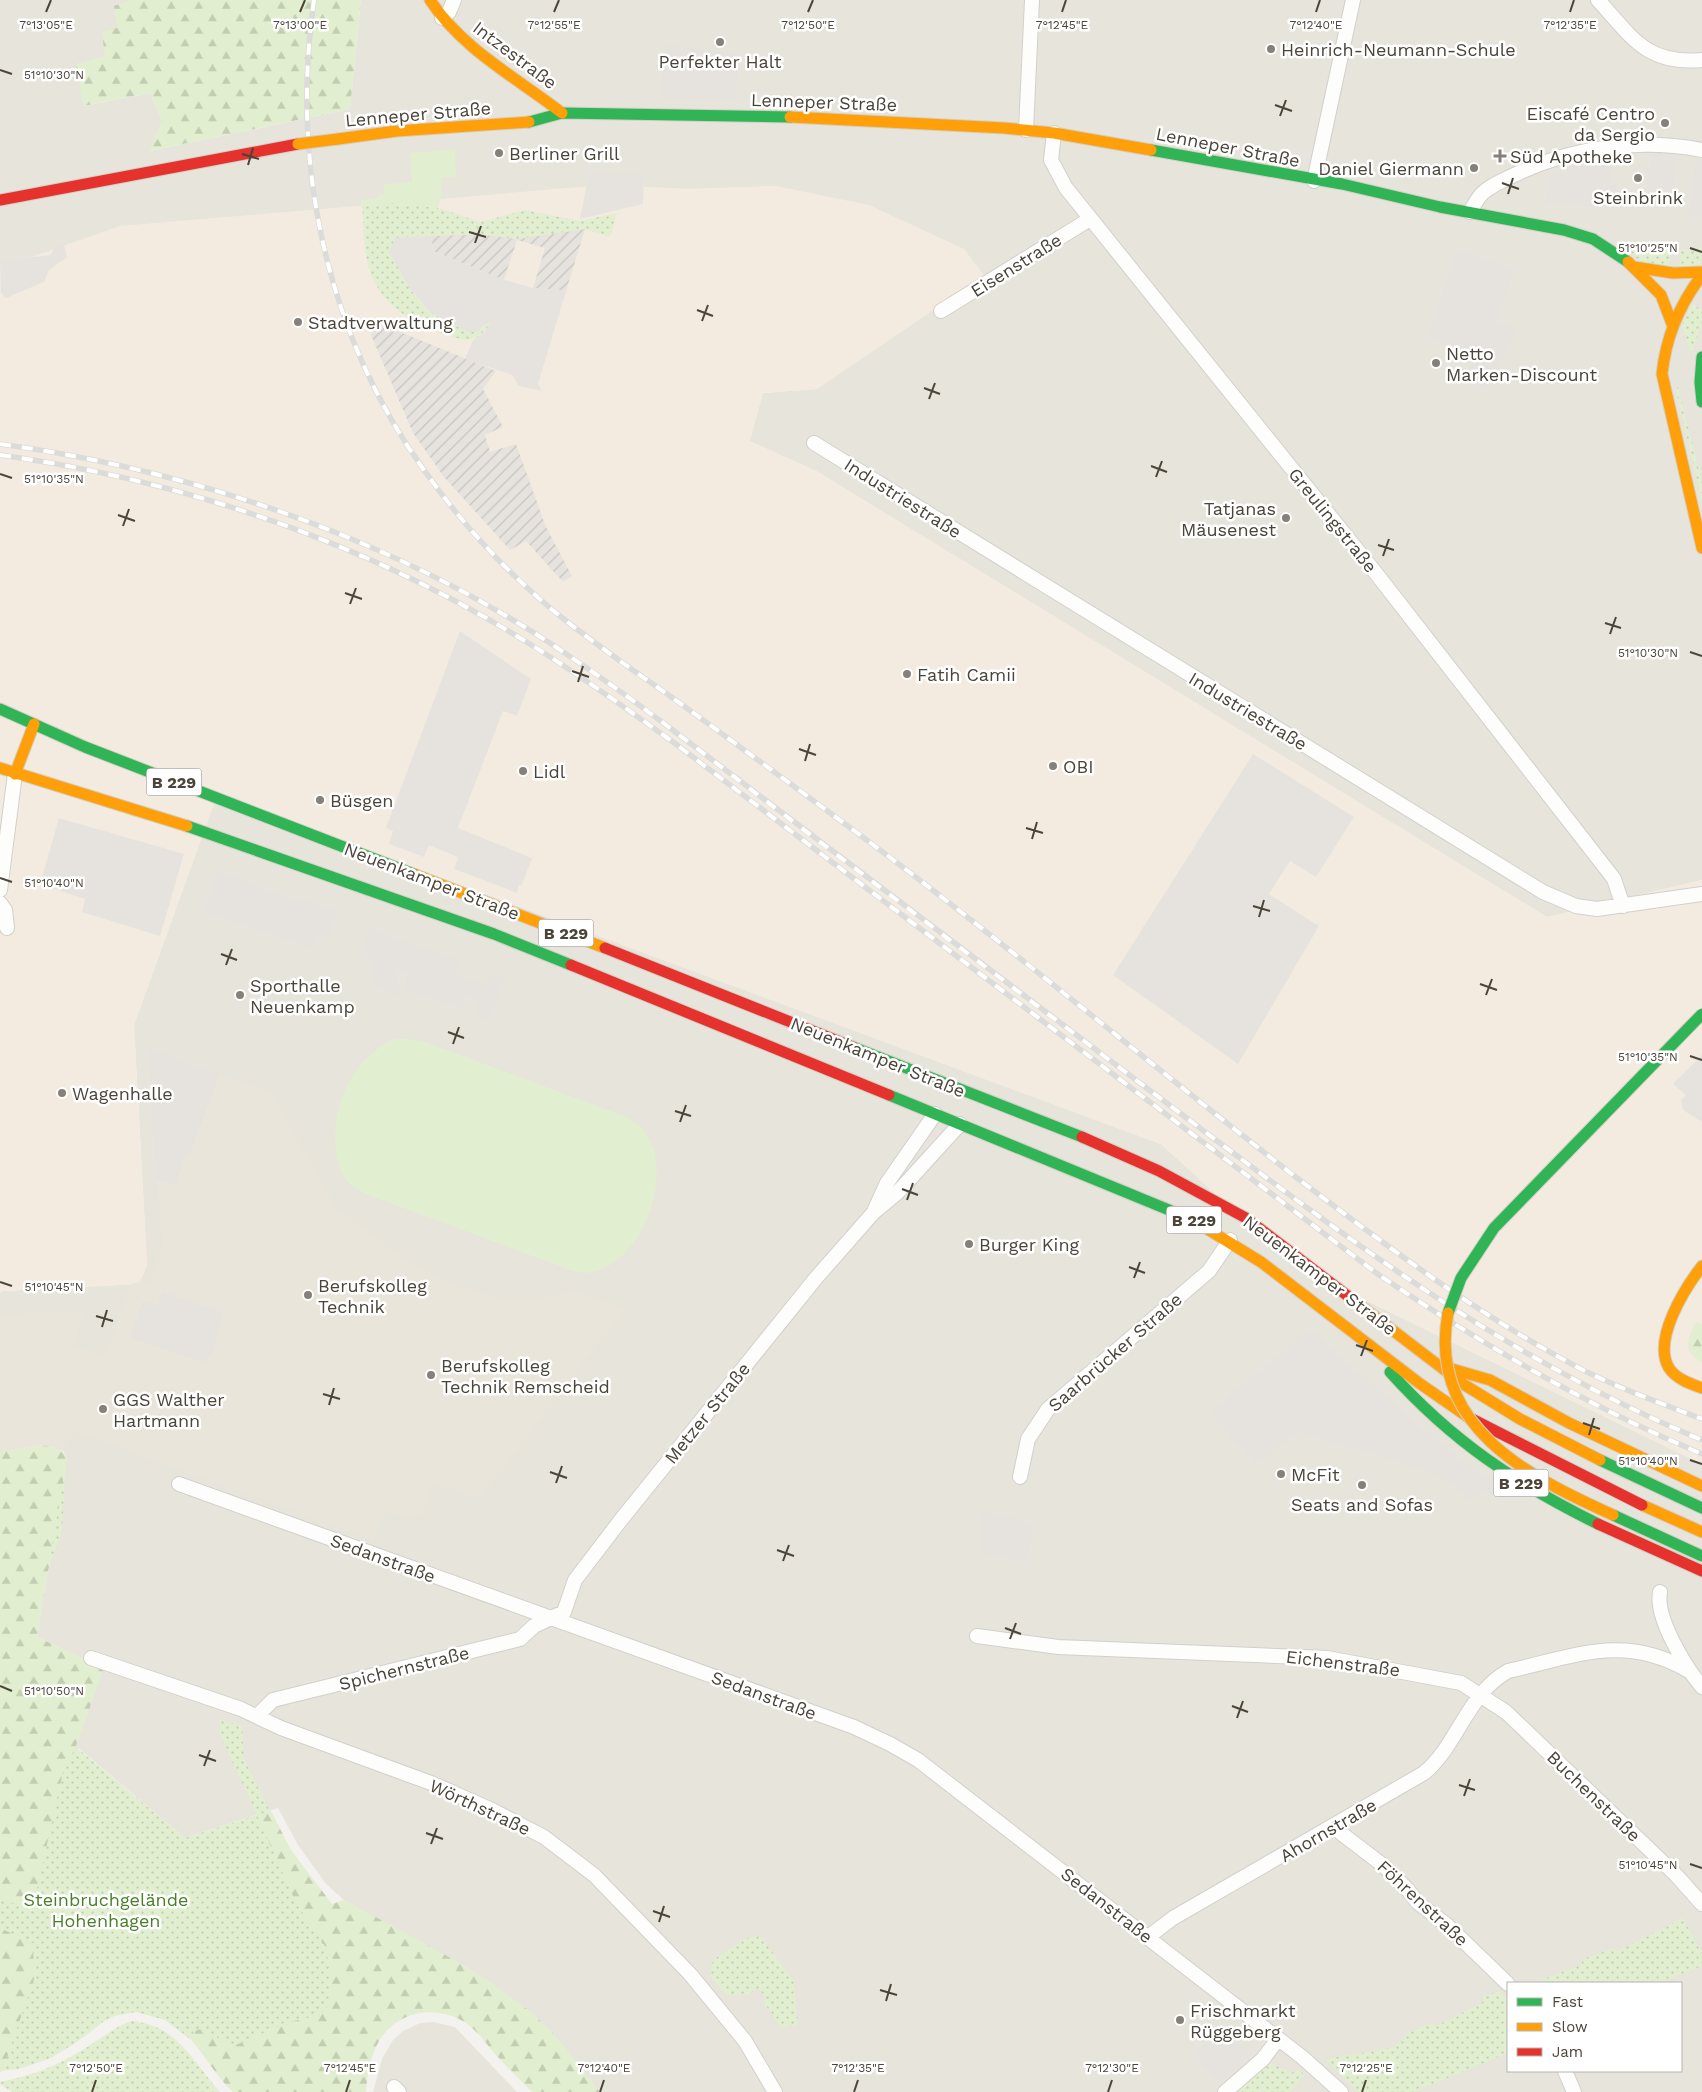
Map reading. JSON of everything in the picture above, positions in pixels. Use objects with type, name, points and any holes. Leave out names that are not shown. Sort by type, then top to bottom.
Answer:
[{"type":"main road","name":"Intzestraße","points":[[430,0],[442,18],[466,40],[539,93],[562,113]]},
{"type":"main road","name":"Lenneper Straße","points":[[0,200],[298,144],[397,131],[529,122],[562,113],[761,116],[1026,130],[1054,133],[1314,181],[1342,184],[1470,212],[1556,228],[1583,236],[1609,248],[1634,267],[1661,295],[1667,306],[1672,324]]},
{"type":"main road","name":"Lenneper Straße","points":[[1634,267],[1673,273],[1702,273]]},
{"type":"main road","points":[[1702,273],[1686,296],[1672,324],[1664,350],[1662,374],[1702,548]]},
{"type":"main road","points":[[1702,357],[1700,382],[1702,402]]},
{"type":"main road","name":"Neuenkamper Straße","points":[[0,709],[85,747],[449,887],[949,1094],[975,1100],[1158,1171],[1210,1196],[1246,1218],[1437,1365],[1498,1408],[1583,1453],[1702,1508]]},
{"type":"main road","points":[[16,774],[34,724]]},
{"type":"main road","name":"Neuenkamper Straße","points":[[0,768],[205,831],[428,909],[564,962],[934,1114],[962,1121],[1194,1220],[1230,1240],[1372,1350],[1453,1407],[1570,1472],[1702,1532]]},
{"type":"main road","points":[[1702,1014],[1678,1042],[1507,1213],[1484,1239],[1466,1266],[1453,1294],[1445,1340],[1450,1377],[1461,1406],[1474,1426],[1496,1450],[1547,1483],[1702,1556]]},
{"type":"main road","points":[[934,1114],[949,1094]]},
{"type":"main road","points":[[1702,1266],[1694,1276],[1676,1312],[1663,1347],[1664,1359],[1670,1370],[1678,1377],[1702,1388]]},
{"type":"main road","name":"B 229","points":[[1372,1350],[1412,1400],[1488,1461],[1535,1492],[1702,1571]]},
{"type":"main road","name":"B 229","points":[[1437,1365],[1490,1380],[1577,1427],[1702,1486]]},
{"type":"street","points":[[442,18],[449,12],[454,0]]},
{"type":"street","points":[[1026,130],[1032,0]]},
{"type":"street","points":[[1314,181],[1353,0]]},
{"type":"street","points":[[1598,0],[1648,51],[1669,60],[1702,60]]},
{"type":"street","name":"Greulingstraße","points":[[1054,133],[1051,160],[1056,172],[1090,219],[1375,572],[1597,857],[1614,879],[1623,906]]},
{"type":"street","points":[[1470,212],[1480,195],[1498,183],[1522,171],[1590,149],[1634,144],[1702,150]]},
{"type":"street","name":"Eisenstraße","points":[[942,311],[1090,219]]},
{"type":"street","name":"Industriestraße","points":[[814,443],[1543,892],[1584,908],[1623,906],[1702,894]]},
{"type":"street","points":[[0,890],[16,774]]},
{"type":"street","points":[[0,903],[6,910],[8,928]]},
{"type":"street","name":"Metzer Straße","points":[[874,1212],[887,1183],[934,1114]]},
{"type":"street","name":"Metzer Straße","points":[[552,1619],[564,1612],[575,1580],[620,1521],[816,1278],[874,1212],[898,1192],[962,1121]]},
{"type":"street","name":"Saarbrücker Straße","points":[[1020,1477],[1028,1439],[1048,1409],[1209,1270],[1230,1240]]},
{"type":"street","name":"Sedanstraße","points":[[179,1484],[854,1728],[890,1744],[925,1765],[1148,1937],[1278,2038],[1340,2092]]},
{"type":"street","points":[[1660,1592],[1658,1602],[1660,1610],[1689,1671],[1702,1687]]},
{"type":"street","name":"Spichernstraße","points":[[257,1716],[272,1700],[520,1639],[534,1626],[552,1619]]},
{"type":"street","name":"Eichenstraße","points":[[977,1636],[1058,1647],[1327,1658],[1444,1678],[1461,1683],[1481,1694]]},
{"type":"street","points":[[1481,1694],[1498,1677],[1508,1671],[1610,1649],[1633,1650],[1657,1655],[1689,1671]]},
{"type":"street","name":"Wörthstraße","points":[[90,1658],[257,1716],[281,1728],[431,1783],[492,1810],[544,1838],[594,1875],[690,1974],[745,2041],[775,2092]]},
{"type":"street","name":"Ahornstraße","points":[[1148,1937],[1173,1918],[1415,1780],[1435,1764],[1481,1694]]},
{"type":"street","name":"Buchenstraße","points":[[1481,1694],[1506,1712],[1676,1875],[1702,1904]]},
{"type":"street","name":"Föhrenstraße","points":[[1333,1827],[1384,1866],[1417,1902],[1447,1925],[1507,1983]]},
{"type":"street","points":[[1225,2092],[1264,2059],[1278,2038]]},
{"type":"street","points":[[1565,2072],[1574,2092]]},
{"type":"shaded area","points":[[0,0],[131,0],[105,57],[77,64],[84,106],[150,93],[162,120],[150,151],[350,109],[361,0],[1702,0],[1702,880],[1547,917],[1161,684],[818,472],[749,441],[763,393],[817,389],[776,186],[692,189],[0,268]]},
{"type":"shaded area","points":[[665,45],[740,54],[735,99],[660,98]]},
{"type":"shaded area","points":[[1651,151],[1678,153],[1671,209],[1616,204],[1601,208],[1545,202],[1549,172],[1563,174],[1579,160],[1594,156],[1594,160],[1606,161],[1618,190],[1646,193]]},
{"type":"shaded area","points":[[1696,159],[1702,160],[1702,216],[1689,214]]},
{"type":"shaded area","points":[[589,174],[644,174],[643,204],[580,219]]},
{"type":"shaded area","points":[[603,185],[692,189],[776,186],[869,205],[964,249],[987,279],[938,307],[817,389],[763,393],[750,441],[818,472],[1547,917],[1702,880],[1702,1464],[1293,1265],[1161,1144],[217,795],[134,1025],[147,1265],[139,1284],[2,1291],[0,1293],[0,268],[120,226]]},
{"type":"shaded area","points":[[585,229],[566,291],[533,288],[545,248],[517,240],[504,280],[433,251],[431,236],[478,234],[517,239]]},
{"type":"shaded area","points":[[431,236],[433,251],[504,280],[533,288],[566,291],[538,384],[542,391],[519,386],[512,375],[465,359],[473,340],[484,333],[491,323],[486,324],[476,332],[468,332],[430,312],[411,290],[389,252],[395,238]]},
{"type":"shaded area","points":[[64,245],[67,257],[49,270],[44,282],[6,298],[1,293],[0,261],[51,255],[55,247]]},
{"type":"shaded area","points":[[1456,249],[1515,268],[1498,321],[1518,331],[1485,390],[1465,378],[1473,363],[1429,337]]},
{"type":"shaded area","points":[[373,321],[496,371],[483,389],[503,427],[485,435],[490,452],[516,444],[546,527],[572,576],[563,582],[526,541],[510,550],[444,477],[413,433],[371,335]]},
{"type":"shaded area","points":[[460,631],[531,679],[517,716],[503,711],[458,828],[532,858],[517,893],[454,869],[458,857],[429,845],[424,857],[389,844],[393,831],[386,828]]},
{"type":"shaded area","points":[[1253,754],[1354,817],[1316,877],[1290,861],[1269,894],[1319,926],[1238,1064],[1113,975]]},
{"type":"shaded area","points":[[217,795],[1161,1144],[1293,1265],[1702,1464],[1702,2092],[600,2092],[559,2041],[534,2015],[466,1967],[344,1900],[326,1884],[298,1845],[278,1808],[185,1838],[76,1746],[103,1668],[37,1637],[67,1456],[63,1451],[50,1446],[40,1445],[0,1452],[0,1293],[2,1291],[139,1284],[147,1265],[134,1025]]},
{"type":"shaded area","points":[[59,818],[184,854],[160,936],[82,912],[85,899],[40,884]]},
{"type":"shaded area","points":[[217,872],[283,895],[338,910],[329,939],[317,935],[312,949],[203,911]]},
{"type":"shaded area","points":[[369,928],[460,961],[456,974],[486,985],[490,973],[505,979],[490,1020],[474,1014],[478,1000],[467,996],[463,1010],[404,988],[408,973],[395,968],[401,997],[376,988],[367,954],[360,951]]},
{"type":"shaded area","name":"Berufskolleg Technik","points":[[148,1048],[271,1093],[338,1210],[403,1258],[453,1285],[503,1299],[537,1300],[575,1291],[624,1310],[479,1498],[434,1483],[422,1514],[414,1517],[388,1512],[380,1522],[374,1540],[76,1432],[68,1438],[63,1451],[50,1446],[40,1445],[0,1452],[0,1315],[85,1310],[73,1347],[106,1356],[132,1283],[150,1282],[162,1247]]},
{"type":"shaded area","points":[[148,1048],[220,1074],[189,1156],[186,1154],[175,1185],[156,1179]]},
{"type":"shaded area","points":[[1702,1055],[1702,1122],[1683,1110],[1681,1100],[1686,1095],[1673,1084]]},
{"type":"shaded area","points":[[163,1292],[224,1313],[211,1356],[203,1362],[130,1338],[143,1300],[157,1305]]},
{"type":"shaded area","points":[[1310,1329],[1431,1436],[1504,1492],[1493,1497],[1481,1491],[1472,1501],[1435,1474],[1298,1431],[1255,1466],[1210,1411]]},
{"type":"shaded area","points":[[982,1512],[1035,1523],[1027,1562],[978,1552],[982,1531],[978,1530]]},
{"type":"shaded area","points":[[433,2022],[455,2027],[517,2092],[373,2092],[382,2059],[393,2040],[403,2031],[420,2023]]},
{"type":"shaded area","points":[[1224,2027],[1249,2055],[1249,2061],[1220,2085],[1193,2054]]},
{"type":"green space","points":[[131,0],[361,0],[350,109],[149,151],[162,120],[150,93],[83,106],[76,64],[105,57],[102,32],[117,28],[114,6]]},
{"type":"green space","points":[[455,149],[456,177],[442,178],[441,197],[438,208],[394,203],[362,206],[361,200],[378,198],[378,195],[384,195],[384,184],[412,182],[410,153]]},
{"type":"green space","points":[[394,203],[438,208],[481,222],[524,210],[580,221],[617,213],[610,237],[585,229],[517,239],[478,234],[395,238],[411,290],[430,312],[482,329],[486,324],[491,323],[477,337],[465,340],[421,325],[408,317],[395,308],[376,285],[366,255],[362,206]]},
{"type":"green space","points":[[1630,244],[1671,249],[1669,267],[1641,263],[1629,249]]},
{"type":"green space","points":[[1702,248],[1702,262],[1699,265],[1679,267],[1681,249]]},
{"type":"green space","points":[[1692,304],[1702,310],[1702,322],[1693,351],[1690,352],[1682,325]]},
{"type":"green space","points":[[1678,387],[1702,483],[1702,502],[1676,390]]},
{"type":"green space","points":[[393,1039],[425,1042],[627,1117],[641,1127],[647,1135],[655,1154],[657,1175],[654,1198],[647,1220],[635,1240],[621,1257],[604,1268],[584,1273],[577,1272],[368,1195],[349,1183],[338,1165],[336,1152],[335,1135],[341,1102],[355,1072],[366,1059]]},
{"type":"green space","points":[[1696,1322],[1702,1324],[1702,1362],[1691,1354],[1688,1344]]},
{"type":"green space","points":[[40,1445],[55,1448],[67,1456],[37,1637],[104,1668],[76,1746],[63,1772],[34,1903],[12,1903],[0,1895],[0,1452]]},
{"type":"green space","name":"Steinbruchgelände Hohenhagen","points":[[66,1456],[62,1531],[25,1638],[104,1668],[76,1747],[185,1838],[257,1815],[220,1735],[220,1720],[242,1726],[244,1759],[297,1866],[366,1961],[309,2092],[190,2039],[165,2020],[136,2012],[114,2016],[51,2058],[19,2069],[0,2071],[0,1463]]},
{"type":"green space","points":[[271,1811],[291,1850],[332,1904],[344,1900],[441,1952],[511,1997],[533,2014],[551,2032],[600,2092],[532,2092],[470,2026],[455,2017],[431,2012],[407,2017],[396,2022],[387,2031],[379,2041],[374,2052],[368,2072],[366,2092],[233,2092],[221,2080],[190,2039],[195,2030],[205,2029],[231,2047],[289,2022],[316,2016],[327,2008],[332,1977],[325,1946],[296,1903],[257,1815]]},
{"type":"green space","points":[[1683,1918],[1702,1953],[1702,1966],[1662,1982],[1536,1982],[1581,1965],[1583,1959],[1611,1949],[1618,1951]]},
{"type":"green space","points":[[0,1928],[33,1943],[34,1979],[2,2072],[0,2072]]},
{"type":"green space","points":[[760,1936],[794,1981],[798,2024],[793,2027],[791,2024],[782,2029],[763,2001],[766,1998],[758,1988],[748,1995],[726,1995],[710,1976],[713,1960],[746,1938]]},
{"type":"green space","points":[[1500,1991],[1507,2001],[1507,2053],[1414,2092],[1358,2092],[1325,2059],[1390,2048],[1402,2041],[1407,2034],[1427,2024],[1438,2025],[1483,2002],[1483,1996]]},
{"type":"green space","points":[[131,2021],[161,2029],[172,2037],[183,2046],[220,2092],[12,2092],[0,2084],[0,2082],[22,2077],[54,2065],[84,2049],[112,2030]]},
{"type":"green space","points":[[1267,2062],[1292,2073],[1297,2069],[1305,2075],[1290,2092],[1266,2092],[1263,2090],[1260,2092],[1232,2092]]},
{"type":"railway","points":[[314,0],[308,62],[307,124],[313,185],[324,246],[340,305],[363,363],[390,418],[424,470],[454,510],[487,548],[541,600],[576,628],[900,865],[1297,1178],[1401,1256],[1509,1328],[1585,1371],[1702,1419]]},
{"type":"railway","points":[[0,444],[71,456],[141,471],[211,489],[280,512],[348,537],[413,567],[477,600],[539,636],[644,709],[1281,1189],[1347,1236],[1482,1326],[1552,1367],[1625,1405],[1702,1440]]},
{"type":"railway","points":[[0,455],[140,482],[209,500],[277,522],[343,548],[408,577],[472,610],[569,669],[673,742],[1379,1275],[1418,1301],[1536,1372],[1618,1415],[1702,1454]]},
{"type":"traffic: fast","points":[[529,122],[562,113],[790,117]]},
{"type":"traffic: fast","points":[[1151,150],[1342,184],[1440,207],[1564,230],[1593,239],[1628,262]]},
{"type":"traffic: fast","points":[[1702,357],[1700,382],[1702,402]]},
{"type":"traffic: fast","points":[[0,709],[85,747],[416,875]]},
{"type":"traffic: fast","points":[[187,826],[494,934],[571,965]]},
{"type":"traffic: fast","points":[[1448,1313],[1461,1278],[1494,1228],[1702,1014]]},
{"type":"traffic: fast","points":[[853,1047],[1082,1137]]},
{"type":"traffic: fast","points":[[889,1095],[1191,1219]]},
{"type":"traffic: fast","points":[[1390,1372],[1437,1419],[1486,1459],[1539,1493],[1598,1524]]},
{"type":"traffic: fast","points":[[1600,1460],[1702,1508]]},
{"type":"traffic: fast","points":[[1613,1515],[1702,1556]]},
{"type":"traffic: slow","points":[[430,0],[443,17],[474,48],[562,113]]},
{"type":"traffic: slow","points":[[790,117],[1004,128],[1054,133],[1151,150]]},
{"type":"traffic: slow","points":[[338,139],[397,131],[529,122]]},
{"type":"traffic: slow","points":[[298,144],[338,139]]},
{"type":"traffic: slow","points":[[1628,262],[1661,295],[1672,324]]},
{"type":"traffic: slow","points":[[1634,267],[1673,273],[1702,272]]},
{"type":"traffic: slow","points":[[1702,275],[1680,309],[1670,334],[1662,374],[1702,548]]},
{"type":"traffic: slow","points":[[15,774],[34,724]]},
{"type":"traffic: slow","points":[[0,768],[187,826]]},
{"type":"traffic: slow","points":[[416,875],[605,948]]},
{"type":"traffic: slow","points":[[1191,1219],[1261,1262],[1419,1383],[1468,1417]]},
{"type":"traffic: slow","points":[[1702,1266],[1687,1287],[1673,1315],[1667,1329],[1665,1343],[1665,1356],[1672,1372],[1684,1381],[1702,1388]]},
{"type":"traffic: slow","points":[[1357,1303],[1463,1384],[1520,1419],[1600,1460]]},
{"type":"traffic: slow","points":[[1448,1313],[1446,1353],[1453,1387],[1468,1416],[1490,1442],[1517,1464],[1548,1483],[1613,1515]]},
{"type":"traffic: slow","points":[[1452,1369],[1490,1380],[1569,1423],[1702,1486]]},
{"type":"traffic: slow","points":[[1642,1505],[1702,1532]]},
{"type":"traffic: jam","points":[[0,200],[298,144]]},
{"type":"traffic: jam","points":[[605,948],[853,1047]]},
{"type":"traffic: jam","points":[[571,965],[889,1095]]},
{"type":"traffic: jam","points":[[1082,1137],[1159,1171],[1246,1218],[1357,1303]]},
{"type":"traffic: jam","points":[[1468,1417],[1642,1505]]},
{"type":"traffic: jam","points":[[1598,1524],[1702,1571]]},
{"type":"place","name":"Perfekter Halt","points":[[720,42]]},
{"type":"place","name":"Heinrich-Neumann-Schule","points":[[1271,49]]},
{"type":"place","name":"Eiscafé Centro da Sergio","points":[[1665,123]]},
{"type":"place","name":"Berliner Grill","points":[[499,153]]},
{"type":"place","name":"Süd Apotheke","points":[[1500,156]]},
{"type":"place","name":"Daniel Giermann","points":[[1474,168]]},
{"type":"place","name":"Steinbrink","points":[[1638,178]]},
{"type":"place","name":"Stadtverwaltung","points":[[298,322]]},
{"type":"place","name":"Netto Marken-Discount","points":[[1436,363]]},
{"type":"place","name":"Tatjanas Mäusenest","points":[[1286,518]]},
{"type":"place","name":"Fatih Camii","points":[[907,674]]},
{"type":"place","name":"OBI","points":[[1053,766]]},
{"type":"place","name":"Lidl","points":[[523,771]]},
{"type":"place","name":"Büsgen","points":[[320,800]]},
{"type":"place","name":"Sporthalle Neuenkamp","points":[[240,995]]},
{"type":"place","name":"Wagenhalle","points":[[62,1093]]},
{"type":"place","name":"Burger King","points":[[969,1244]]},
{"type":"place","name":"Berufskolleg Technik","points":[[308,1295]]},
{"type":"place","name":"Berufskolleg Technik Remscheid","points":[[431,1375]]},
{"type":"place","name":"GGS Walther Hartmann","points":[[103,1409]]},
{"type":"place","name":"McFit","points":[[1281,1474]]},
{"type":"place","name":"Seats and Sofas","points":[[1362,1485]]},
{"type":"place","name":"Frischmarkt Rüggeberg","points":[[1180,2020]]}]
